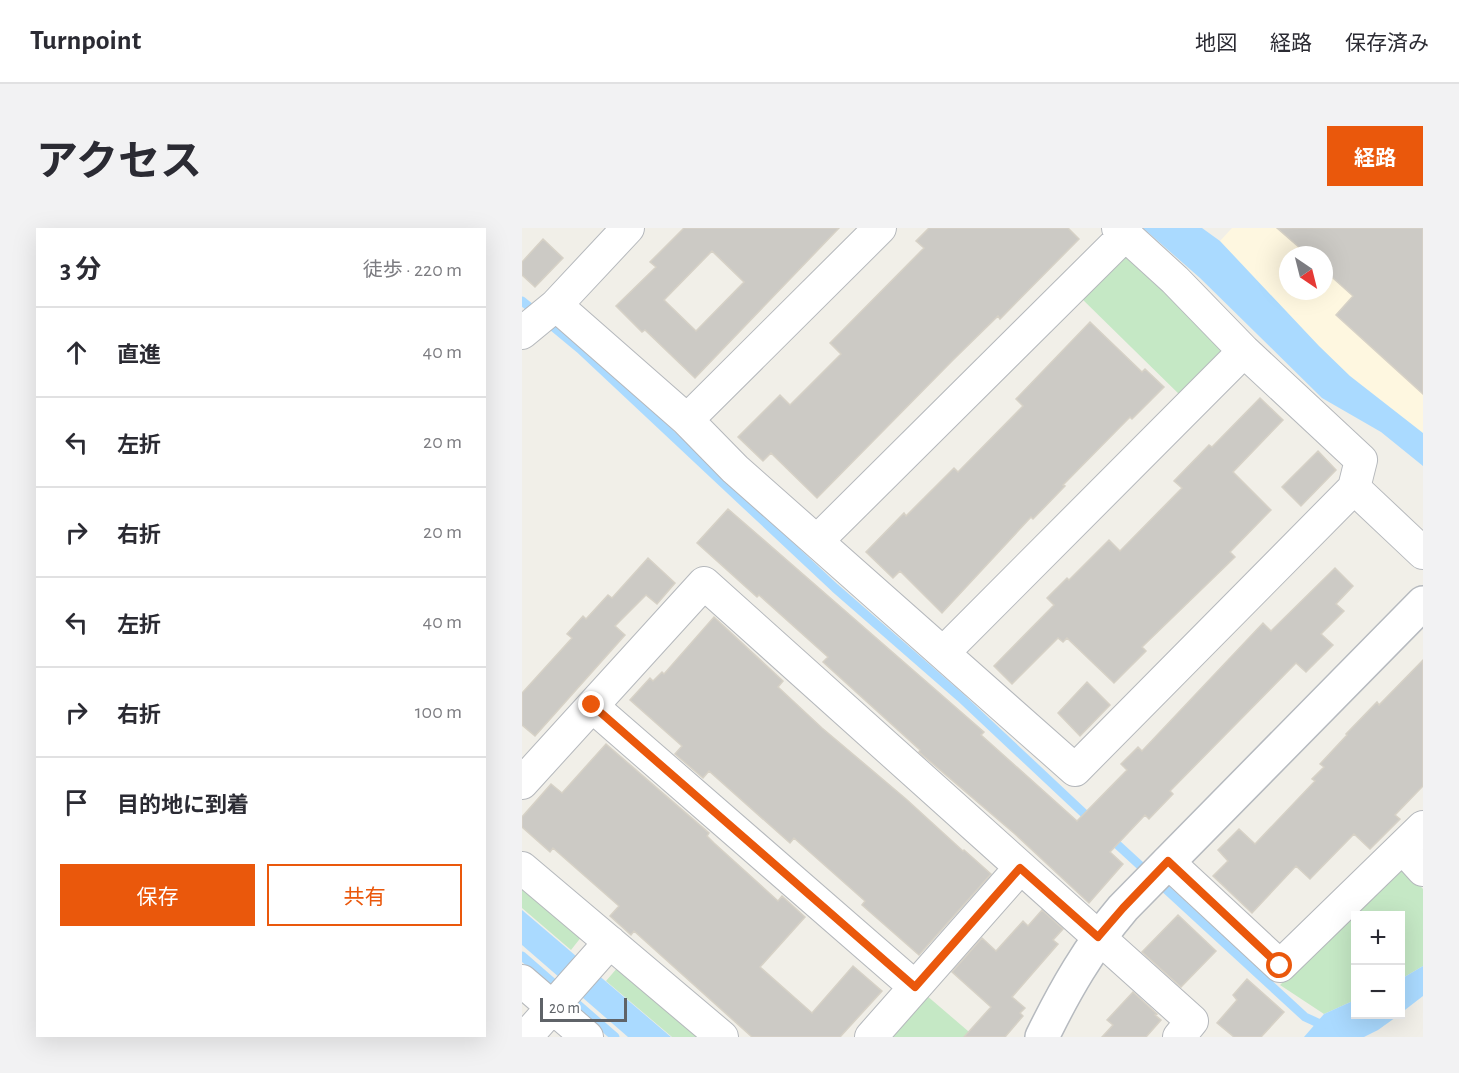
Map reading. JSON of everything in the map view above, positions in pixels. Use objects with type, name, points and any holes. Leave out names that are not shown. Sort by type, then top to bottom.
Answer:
[{"type":"street","points":[[687,420],[880,228]]},
{"type":"street","points":[[556,305],[687,420],[735,469],[1075,770],[1354,488],[1361,460],[1244,351],[1175,280],[1122,231],[817,541]]},
{"type":"street","points":[[526,330],[556,305],[612,233]]},
{"type":"street","points":[[943,653],[1244,351]]},
{"type":"street","points":[[1354,488],[1423,552]]},
{"type":"street","points":[[522,783],[704,583],[1191,1021],[1179,1037]]},
{"type":"street","points":[[1042,1037],[1066,989],[1098,937],[1123,908],[1423,603]]},
{"type":"street","points":[[592,705],[915,987]]},
{"type":"street","points":[[1158,872],[1280,966],[1416,848]]},
{"type":"street","points":[[522,868],[722,1037]]},
{"type":"street","points":[[871,1037],[1020,868]]},
{"type":"street","points":[[526,1037],[610,942]]},
{"type":"street","points":[[522,981],[587,1037]]},
{"type":"shaded area","points":[[1232,228],[1423,228],[1423,445],[1218,256],[1220,241]]},
{"type":"green space","points":[[1118,255],[1131,255],[1225,344],[1225,358],[1184,399],[1078,295]]},
{"type":"green space","points":[[1401,865],[1423,889],[1423,966],[1405,977],[1405,911],[1355,911]]},
{"type":"green space","points":[[522,885],[582,936],[571,950],[522,908]]},
{"type":"green space","points":[[1351,915],[1351,1002],[1324,1014],[1280,985]]},
{"type":"green space","points":[[618,967],[699,1037],[672,1037],[606,981]]},
{"type":"green space","points":[[926,995],[975,1037],[887,1037]]},
{"type":"water","points":[[1143,228],[1202,228],[1220,241],[1350,376],[1423,433],[1423,466],[1381,432],[1322,398],[1200,278]]},
{"type":"water","points":[[522,910],[671,1037],[628,1037],[522,945]]},
{"type":"water","points":[[1423,966],[1423,996],[1405,1010],[1405,977]]},
{"type":"water","points":[[1351,1002],[1351,1019],[1393,1019],[1364,1037],[1304,1037],[1324,1014]]},
{"type":"building","points":[[684,228],[839,228],[695,378],[616,306],[656,267],[650,262]],"holes":[[[712,251],[744,282],[696,331],[664,300]]]},
{"type":"building","points":[[929,228],[1068,228],[1079,239],[1000,319],[998,316],[953,360],[817,498],[771,453],[763,461],[738,437],[780,395],[790,405],[841,354],[830,343],[924,248],[916,241]]},
{"type":"building","points":[[1277,228],[1423,228],[1423,394],[1336,315],[1353,296],[1333,278],[1333,246],[1298,246]]},
{"type":"building","points":[[543,239],[563,258],[535,287],[522,275],[522,262]]},
{"type":"building","points":[[1090,322],[1142,372],[1145,369],[1164,387],[1132,419],[1130,417],[1033,519],[1031,517],[942,613],[900,571],[893,578],[866,552],[904,513],[906,516],[954,468],[958,472],[1023,406],[1016,399]]},
{"type":"building","points":[[1260,398],[1283,420],[1233,472],[1271,510],[1230,552],[1235,557],[1142,647],[1146,651],[1114,683],[1067,638],[1063,642],[1058,638],[1012,684],[994,666],[1054,605],[1047,598],[1067,578],[1069,580],[1109,540],[1120,551],[1182,488],[1174,481],[1209,445],[1212,447]]},
{"type":"building","points":[[1318,451],[1336,470],[1301,506],[1282,487]]},
{"type":"building","points":[[728,509],[984,732],[981,735],[1077,821],[1127,770],[1121,764],[1138,747],[1142,751],[1263,623],[1271,631],[1335,568],[1353,586],[1336,604],[1344,611],[1321,634],[1333,645],[1306,672],[1296,663],[1170,791],[1173,794],[1149,819],[1145,815],[1110,852],[1123,864],[1089,903],[1015,834],[919,752],[920,750],[823,662],[828,657],[697,543]]},
{"type":"building","points":[[648,558],[675,583],[657,604],[646,595],[615,626],[625,635],[535,736],[522,725],[522,693],[572,638],[567,634],[583,616],[586,619],[608,595],[612,598]]},
{"type":"building","points":[[714,617],[783,681],[778,687],[822,728],[991,874],[919,955],[862,905],[865,901],[794,838],[790,843],[709,771],[703,778],[675,754],[682,746],[630,700],[650,678],[653,681],[662,672],[664,674]]},
{"type":"building","points":[[1423,660],[1423,786],[1395,815],[1400,819],[1370,849],[1354,834],[1310,879],[1296,866],[1252,913],[1213,876],[1228,861],[1218,850],[1239,829],[1255,844],[1315,781],[1312,779],[1324,767],[1320,764],[1346,734],[1377,702],[1379,705]]},
{"type":"building","points":[[1087,682],[1110,705],[1080,736],[1058,713]]},
{"type":"building","points":[[606,744],[709,833],[707,836],[714,843],[778,901],[782,896],[805,917],[760,967],[812,1013],[853,966],[882,991],[840,1037],[752,1037],[634,931],[631,935],[610,916],[619,906],[553,848],[550,852],[522,827],[522,817],[551,784],[562,793]]},
{"type":"building","points":[[1042,910],[1063,929],[1053,940],[1058,944],[1012,997],[1025,1008],[1020,1013],[1023,1016],[1005,1037],[964,1037],[991,1007],[952,972],[982,938],[996,951],[1023,921],[1028,926]]},
{"type":"building","points":[[1178,915],[1216,951],[1181,987],[1142,952]]},
{"type":"building","points":[[1247,979],[1284,1012],[1261,1037],[1234,1037],[1217,1023],[1237,1000],[1233,995]]},
{"type":"building","points":[[1133,992],[1161,1020],[1146,1037],[1102,1037],[1113,1025],[1107,1020]]},
{"type":"waterway","points":[[522,301],[580,349],[835,588],[960,697],[1091,820]]},
{"type":"waterway","points":[[1108,836],[1305,1017],[1318,1023],[1328,1024]]},
{"type":"waterway","points":[[522,956],[615,1037]]},
{"type":"route","points":[[592,705],[915,987],[1020,868],[1098,937],[1168,861],[1280,966]]}]
